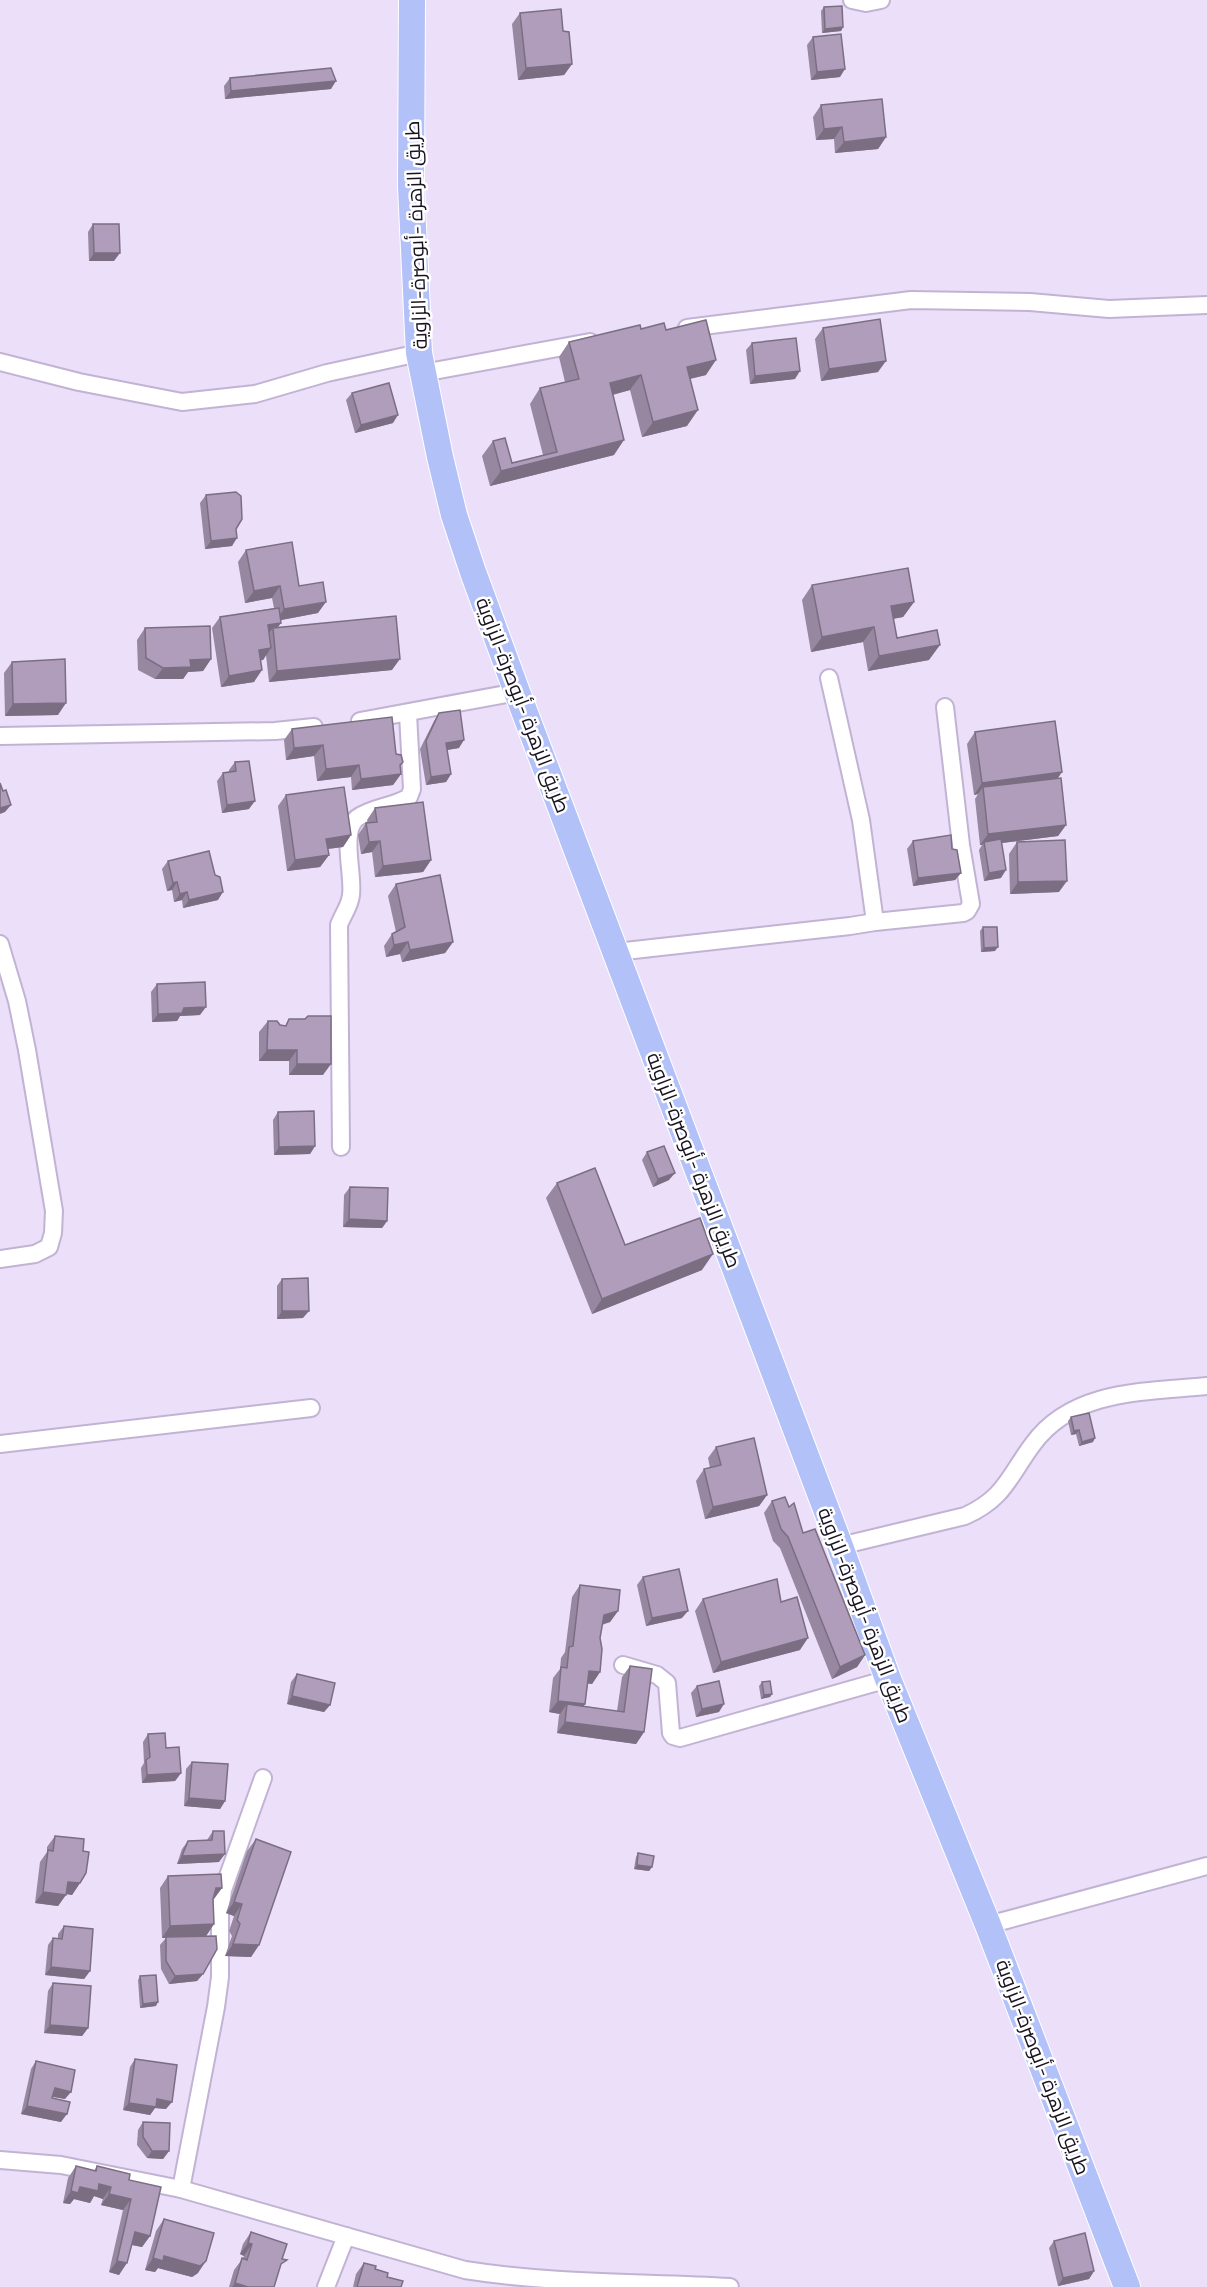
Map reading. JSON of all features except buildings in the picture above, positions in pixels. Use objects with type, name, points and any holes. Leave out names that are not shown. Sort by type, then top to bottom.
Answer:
[{"type":"main road","name":"طريق الزهرة -أبوصرة-الزاوية","points":[[412,0],[411,186],[421,363],[454,515],[517,692],[840,1545],[888,1679],[988,1925],[1127,2287]]},
{"type":"street","points":[[412,0],[418,0]]},
{"type":"street","points":[[852,0],[866,3],[881,0]]},
{"type":"street","points":[[671,330],[911,300],[1030,302],[1109,309],[1207,305]]},
{"type":"street","points":[[0,362],[79,382],[182,402],[255,394],[327,373],[534,351],[603,340]]},
{"type":"street","points":[[829,678],[861,820],[875,922]]},
{"type":"street","points":[[0,735],[275,731],[408,714],[517,692]]},
{"type":"street","points":[[616,952],[850,927],[967,911],[971,904],[945,707]]},
{"type":"street","points":[[341,1147],[339,925],[343,913],[350,905],[352,892],[348,834],[354,820],[362,814],[409,797],[412,789],[408,714]]},
{"type":"street","points":[[0,944],[17,1001],[27,1050],[54,1210],[54,1233],[49,1247],[35,1254],[0,1259]]},
{"type":"street","points":[[840,1545],[965,1516],[978,1510],[1006,1486],[1046,1428],[1077,1407],[1089,1402],[1132,1393],[1207,1386]]},
{"type":"street","points":[[0,1444],[311,1408]]},
{"type":"street","points":[[623,1665],[657,1675],[667,1683],[671,1733],[673,1737],[680,1738],[888,1679]]},
{"type":"street","points":[[181,2189],[216,2007],[220,1977],[220,1913],[223,1890],[263,1778]]},
{"type":"street","points":[[988,1925],[1207,1866]]},
{"type":"street","points":[[0,2160],[61,2165],[181,2189],[465,2270],[508,2277],[730,2287]]},
{"type":"street","points":[[326,2287],[346,2236]]}]
